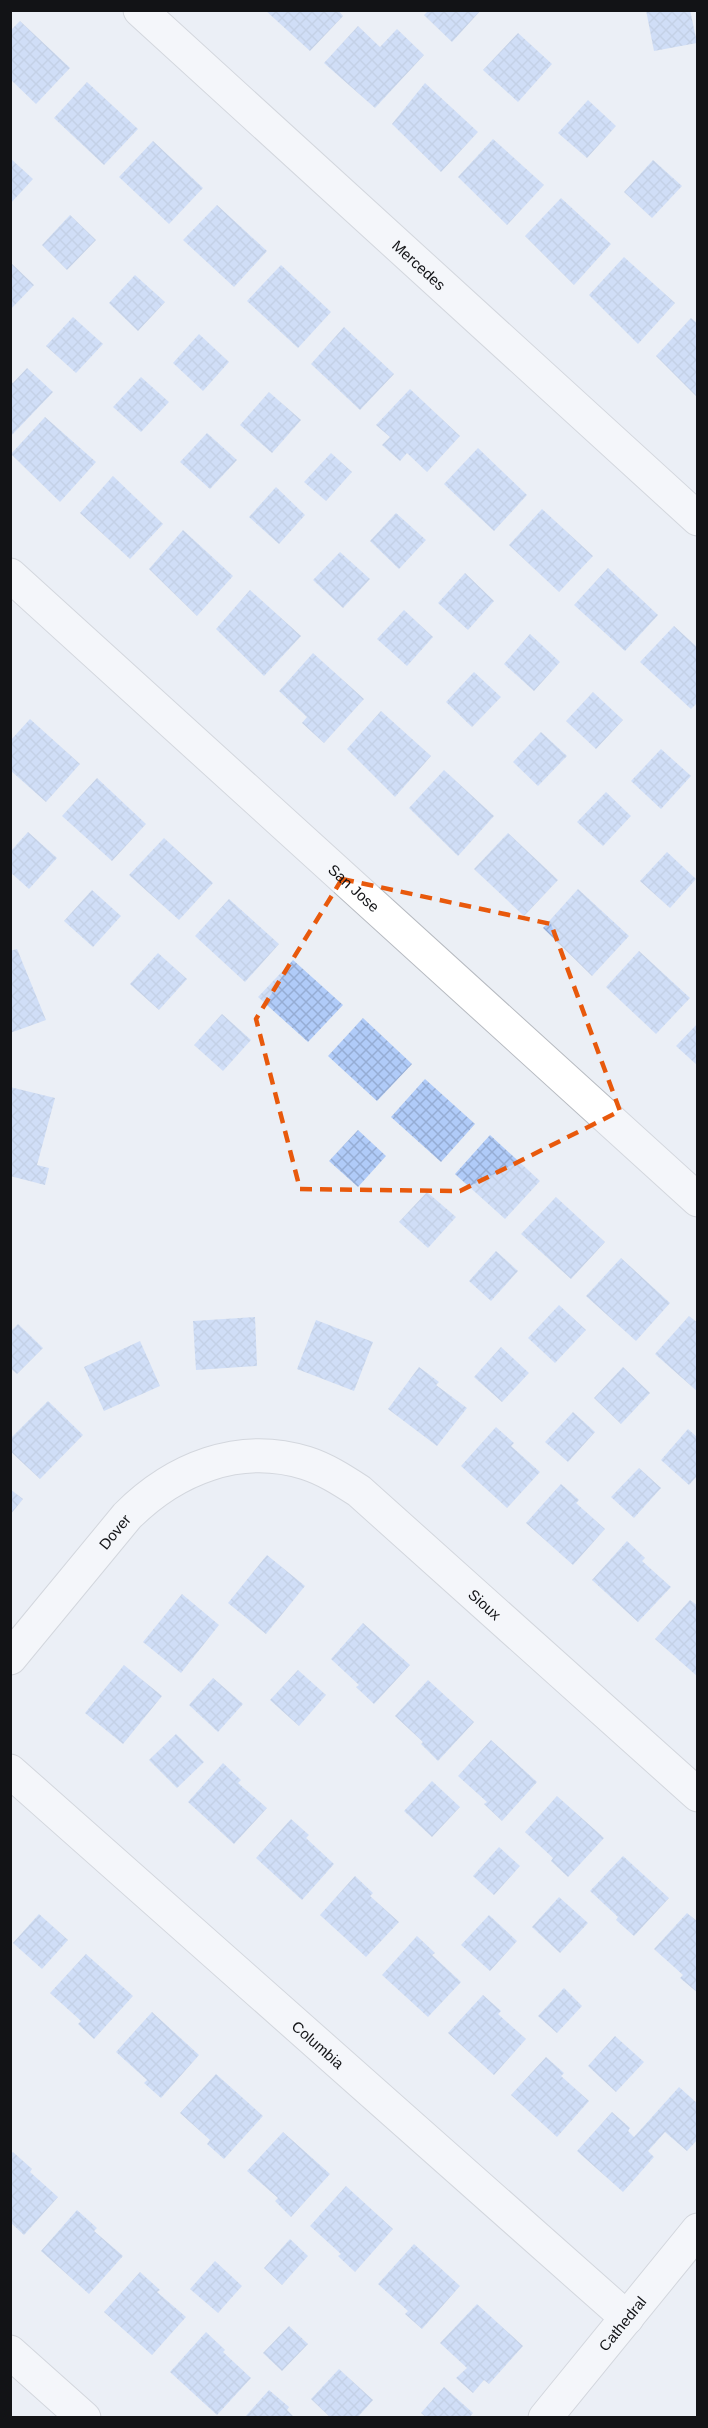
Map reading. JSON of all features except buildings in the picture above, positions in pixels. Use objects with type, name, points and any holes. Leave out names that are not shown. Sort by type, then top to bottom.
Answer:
[{"type":"street","name":"Mercedes","points":[[140,10],[698,519]]},
{"type":"street","name":"San Jose","points":[[10,575],[698,1200]]},
{"type":"street","name":"Dover","points":[[10,1658],[147,1495],[200,1465],[252,1455]]},
{"type":"street","name":"Sioux","points":[[252,1455],[283,1457],[307,1463],[330,1473],[358,1491],[698,1795]]},
{"type":"street","name":"Columbia","points":[[10,1771],[627,2318]]},
{"type":"street","name":"Cathedral","points":[[545,2418],[698,2230]]},
{"type":"street","points":[[10,2352],[84,2418]]},
{"type":"highlighted area","points":[[342,879],[551,924],[620,1111],[460,1191],[300,1189],[256,1019]]}]
